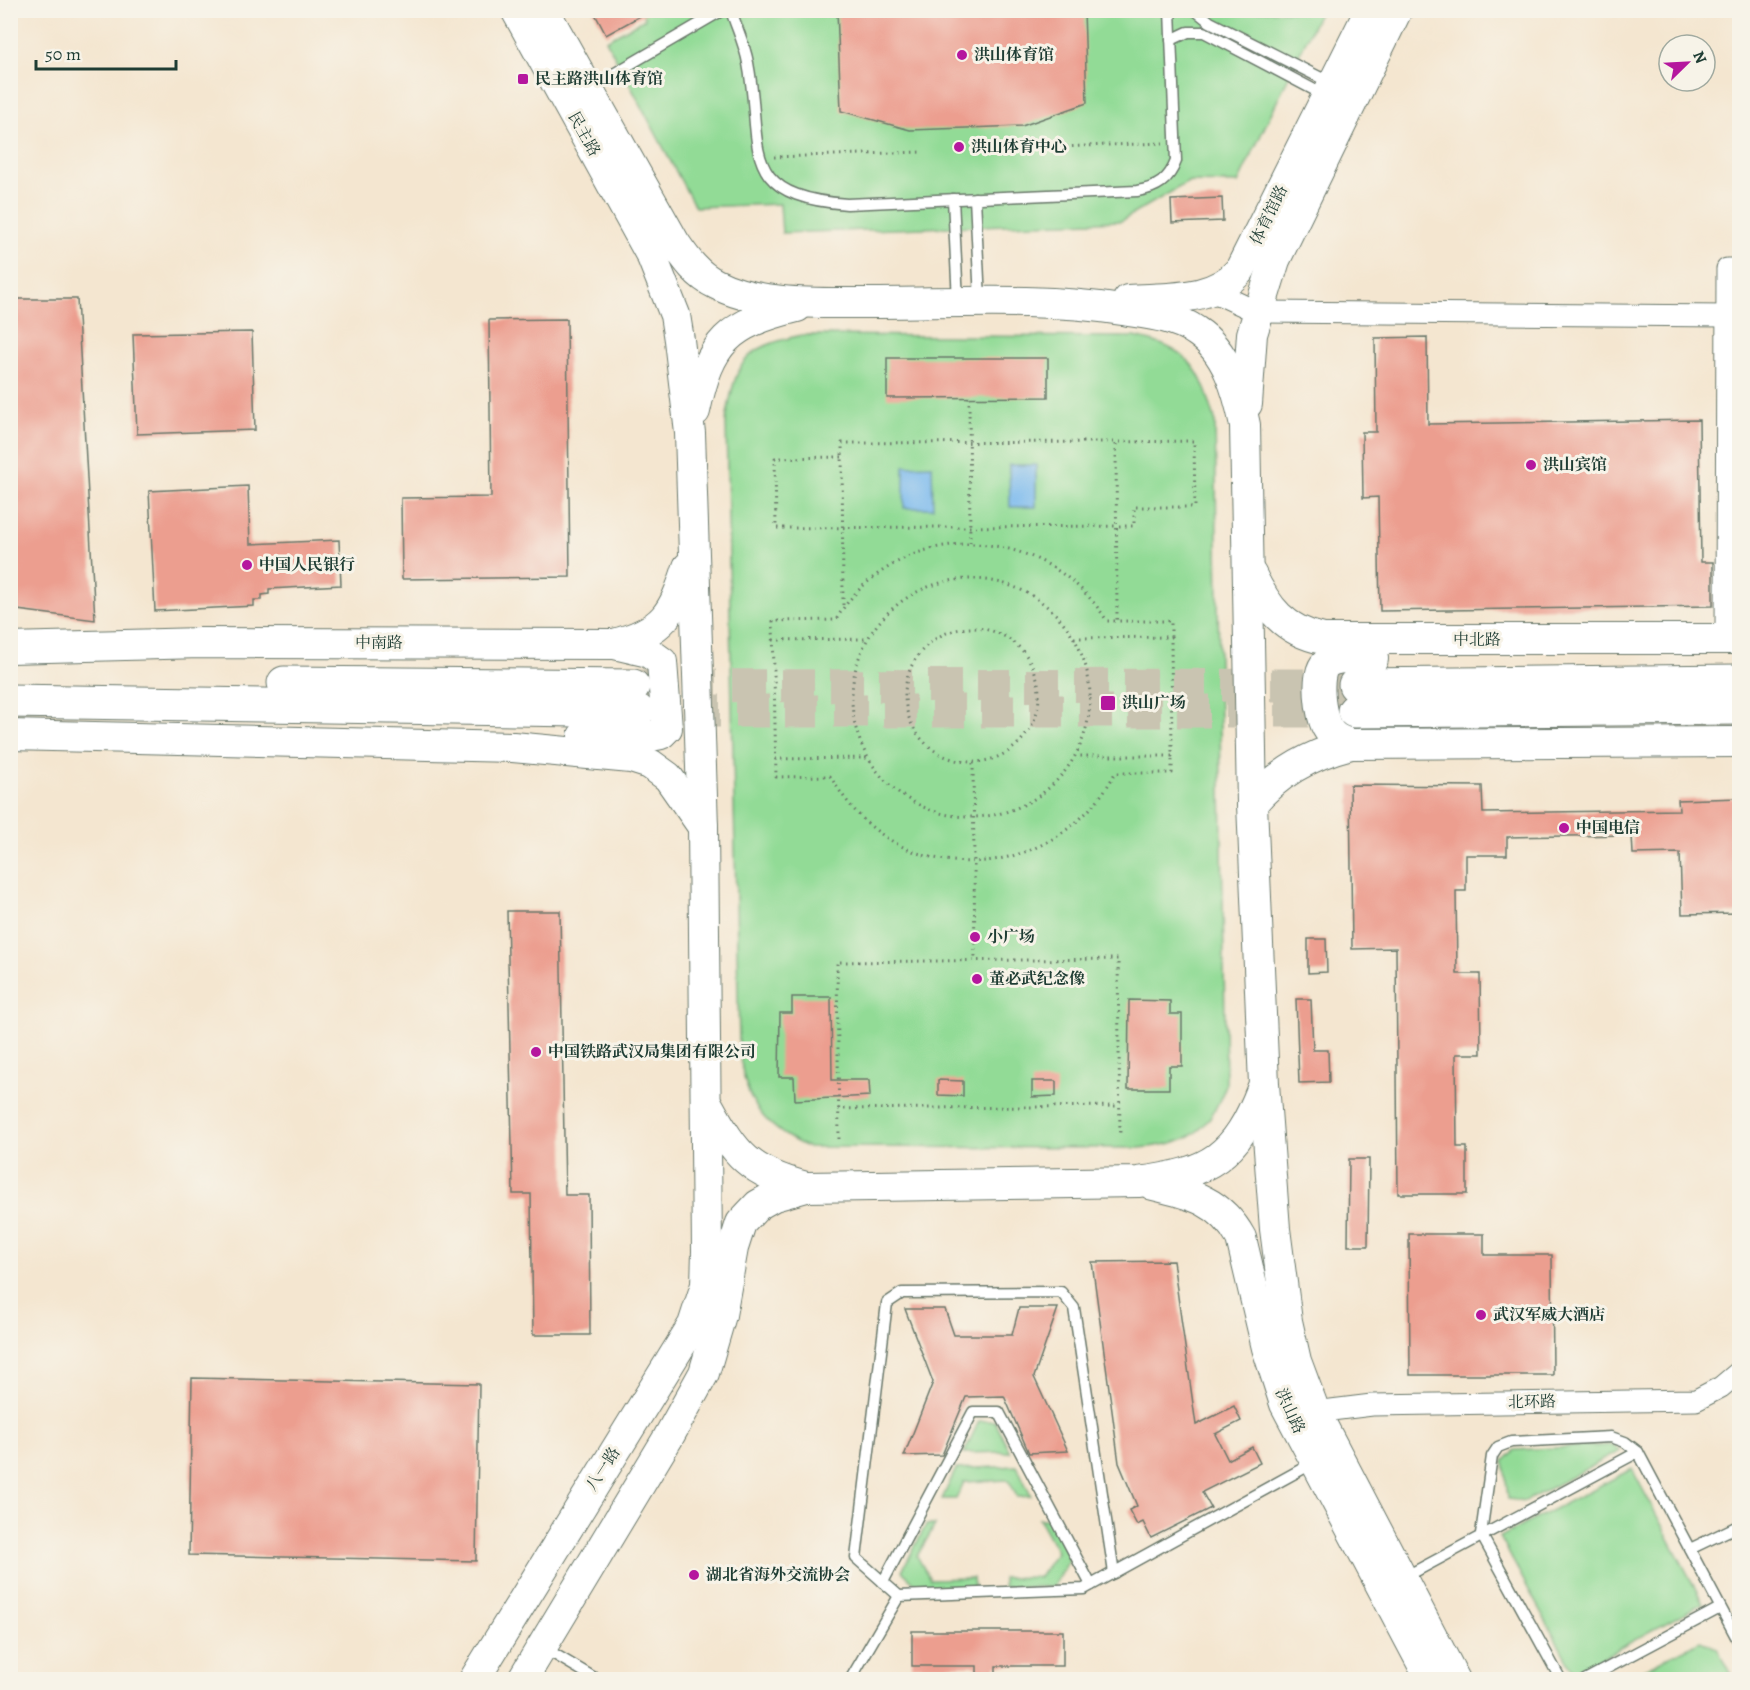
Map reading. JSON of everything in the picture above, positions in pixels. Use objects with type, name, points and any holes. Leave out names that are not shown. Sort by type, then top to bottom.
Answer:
[{"type":"main road","name":"民主路","points":[[516,10],[663,250]]},
{"type":"main road","name":"民主路","points":[[544,10],[587,89],[663,250]]},
{"type":"main road","name":"体育馆路","points":[[1083,304],[1193,296],[1212,291],[1235,276],[1246,262],[1370,10]]},
{"type":"main road","name":"体育馆路","points":[[1245,425],[1252,334],[1275,260],[1396,10]]},
{"type":"main road","points":[[663,250],[714,284],[756,296],[811,303],[1083,304],[1158,316],[1196,331],[1216,351],[1230,375],[1245,425]]},
{"type":"main road","points":[[663,250],[686,383],[690,433]]},
{"type":"main road","points":[[690,433],[708,362],[731,333],[753,319],[811,303]]},
{"type":"main road","name":"洪山路","points":[[1245,425],[1252,804],[1264,1084],[1275,1229],[1287,1321],[1296,1361],[1315,1412],[1455,1680]]},
{"type":"main road","name":"八一路","points":[[474,1680],[693,1325],[706,1285],[703,827],[690,433]]},
{"type":"main road","name":"中南路","points":[[10,648],[201,643],[614,644],[650,632],[670,614],[678,602],[694,550]]},
{"type":"main road","name":"中北路","points":[[1248,569],[1274,615],[1298,632],[1323,639],[1733,639]]},
{"type":"main road","points":[[1351,744],[1338,739],[1325,726],[1320,705],[1321,668],[1340,658],[1394,659],[1424,640]]},
{"type":"main road","points":[[513,747],[537,736],[651,736],[665,731],[668,723],[662,662],[648,652],[614,644]]},
{"type":"main road","points":[[10,680],[636,698],[10,701]]},
{"type":"main road","points":[[1740,681],[1355,698],[1740,708]]},
{"type":"main road","points":[[10,735],[513,747],[631,758],[650,764],[676,785],[703,827]]},
{"type":"main road","points":[[1252,804],[1272,782],[1292,768],[1326,751],[1351,744],[1740,742]]},
{"type":"main road","points":[[522,1680],[668,1438],[704,1373],[721,1315],[734,1241],[741,1223],[758,1205],[774,1196],[806,1187],[1138,1182],[1179,1177],[1196,1171],[1236,1142],[1251,1119],[1264,1084]]},
{"type":"main road","points":[[706,1102],[729,1141],[747,1162],[770,1176],[806,1187]]},
{"type":"main road","name":"洪山路","points":[[1138,1182],[1201,1197],[1220,1209],[1235,1227],[1241,1238],[1275,1377],[1285,1404],[1431,1680]]},
{"type":"street","points":[[1733,639],[1726,316],[1727,269],[1740,269]]},
{"type":"street","points":[[1212,291],[1257,312],[1726,316]]},
{"type":"street","name":"北环路","points":[[1315,1412],[1372,1405],[1696,1400],[1721,1387],[1740,1371]]},
{"type":"lane","points":[[587,89],[723,10]]},
{"type":"lane","points":[[730,10],[748,62],[754,139],[760,158],[770,177],[779,187],[805,198],[847,204],[1147,190],[1161,184],[1173,170],[1176,143],[1170,10]]},
{"type":"lane","points":[[1195,10],[1210,22],[1331,91]]},
{"type":"lane","points":[[1171,40],[1188,32],[1204,32],[1331,91]]},
{"type":"lane","points":[[969,304],[975,198]]},
{"type":"lane","points":[[953,199],[969,304]]},
{"type":"lane","points":[[1114,1573],[1074,1308],[1061,1292],[902,1293],[887,1303],[856,1558],[899,1596],[1084,1589],[1114,1573],[1315,1462]]},
{"type":"lane","points":[[883,1582],[973,1412],[999,1412],[1091,1585]]},
{"type":"lane","points":[[1561,1680],[1480,1534],[1492,1456],[1498,1447],[1511,1442],[1611,1437],[1625,1442],[1638,1452],[1740,1644]]},
{"type":"lane","points":[[1402,1578],[1480,1534],[1638,1452]]},
{"type":"lane","points":[[1690,1549],[1740,1526]]},
{"type":"lane","points":[[850,1680],[899,1596]]},
{"type":"lane","points":[[1585,1680],[1720,1608]]},
{"type":"lane","points":[[542,1646],[598,1680]]},
{"type":"path","points":[[1006,149],[1176,143]]},
{"type":"path","points":[[760,158],[922,152]]},
{"type":"path","points":[[969,398],[970,543]]},
{"type":"path","points":[[842,457],[775,458],[776,528],[842,527],[1134,526],[1134,507],[1195,507],[1194,441],[842,443],[842,457],[842,527],[843,607]]},
{"type":"path","points":[[1116,442],[1117,621]]},
{"type":"path","points":[[970,543],[996,545],[1044,561],[1084,591],[1107,621],[1171,621],[1172,773],[1114,773],[1098,799],[1082,818],[1042,846],[1019,855],[973,862],[946,861],[899,845],[859,816],[830,776],[776,777],[773,640],[773,621],[836,620],[843,607],[876,574],[897,561],[921,551],[970,543]]},
{"type":"path","points":[[970,578],[1011,585],[1030,594],[1047,606],[1074,638],[1088,676],[1090,696],[1084,736],[1076,756],[1050,788],[1033,800],[994,815],[973,817],[942,813],[913,802],[881,776],[868,758],[857,730],[852,699],[853,678],[867,639],[879,621],[910,595],[929,586],[970,578]]},
{"type":"path","points":[[975,628],[993,632],[1010,640],[1024,653],[1034,669],[1039,687],[1039,706],[1033,724],[1016,746],[991,760],[973,763],[941,755],[928,746],[910,719],[906,701],[907,682],[913,664],[924,649],[939,637],[956,630],[975,628]]},
{"type":"path","points":[[1074,638],[1171,637]]},
{"type":"path","points":[[773,640],[867,639]]},
{"type":"path","points":[[1076,756],[1172,756]]},
{"type":"path","points":[[775,759],[868,758]]},
{"type":"path","points":[[973,763],[975,961]]},
{"type":"path","points":[[838,1139],[837,962],[1118,959],[1120,1136]]},
{"type":"path","points":[[838,1109],[1120,1106]]},
{"type":"green space","name":"洪山体育中心","points":[[641,10],[1320,11],[1238,183],[1188,182],[1121,221],[782,233],[780,204],[695,207],[606,40],[645,19]]},
{"type":"green space","name":"洪山广场","points":[[802,335],[1134,337],[1168,347],[1180,354],[1198,373],[1215,420],[1226,1085],[1212,1115],[1195,1133],[1184,1139],[1139,1148],[807,1147],[776,1129],[756,1106],[749,1093],[744,1078],[739,1042],[726,421],[734,384],[745,360],[766,345]]},
{"type":"green space","points":[[979,1421],[995,1421],[1010,1452],[964,1453]]},
{"type":"green space","points":[[1613,1445],[1620,1451],[1526,1501],[1508,1499],[1504,1461],[1515,1450]]},
{"type":"green space","points":[[1017,1466],[1031,1496],[1017,1497],[1009,1480],[964,1482],[956,1499],[942,1499],[956,1469]]},
{"type":"green space","points":[[1632,1469],[1703,1603],[1574,1673],[1500,1537]]},
{"type":"green space","points":[[1039,1519],[1049,1519],[1071,1557],[1053,1587],[1003,1587],[1003,1578],[1039,1577],[1057,1552]]},
{"type":"green space","points":[[926,1525],[935,1525],[917,1556],[930,1579],[973,1578],[974,1588],[920,1588],[902,1571]]},
{"type":"green space","points":[[1700,1641],[1717,1648],[1733,1679],[1625,1679]]},
{"type":"water","points":[[932,465],[933,508],[904,508],[904,466]]},
{"type":"water","points":[[1009,465],[1036,465],[1036,507],[1010,507]]},
{"type":"building","points":[[593,10],[651,10],[606,35]]},
{"type":"building","name":"洪山体育馆","points":[[837,10],[1084,10],[1087,103],[1022,126],[910,130],[841,111]]},
{"type":"building","points":[[1222,198],[1223,221],[1172,223],[1171,200]]},
{"type":"building","points":[[10,299],[77,299],[95,620],[10,609]]},
{"type":"building","points":[[567,319],[570,577],[402,579],[401,498],[491,497],[489,320]]},
{"type":"building","points":[[252,332],[255,430],[137,434],[133,334]]},
{"type":"building","name":"洪山宾馆","points":[[1427,337],[1428,424],[1699,420],[1701,562],[1713,562],[1713,606],[1380,611],[1378,497],[1363,498],[1362,432],[1376,432],[1375,338]]},
{"type":"building","points":[[887,358],[1048,358],[1048,397],[887,398]]},
{"type":"building","name":"中国人民银行","points":[[248,486],[250,544],[339,540],[341,585],[269,589],[269,594],[262,595],[262,600],[254,600],[254,606],[155,611],[149,491]]},
{"type":"building","points":[[1350,785],[1482,786],[1483,813],[1679,810],[1678,800],[1740,798],[1740,913],[1682,914],[1680,853],[1633,854],[1632,835],[1507,837],[1507,855],[1466,855],[1466,891],[1456,891],[1457,974],[1480,974],[1481,1054],[1456,1054],[1457,1147],[1467,1147],[1467,1194],[1398,1194],[1396,948],[1352,949]]},
{"type":"building","name":"中国铁路武汉局集团有限公司","points":[[507,911],[560,911],[565,1195],[589,1195],[590,1335],[533,1335],[531,1194],[513,1194]]},
{"type":"building","points":[[1308,939],[1326,939],[1327,972],[1308,973]]},
{"type":"building","points":[[792,997],[831,997],[832,1080],[869,1080],[870,1096],[795,1100],[794,1077],[779,1077],[780,1013],[792,1013]]},
{"type":"building","points":[[1296,999],[1311,999],[1313,1050],[1328,1050],[1329,1082],[1299,1083]]},
{"type":"building","points":[[1129,1000],[1170,1001],[1170,1014],[1182,1014],[1182,1066],[1169,1066],[1169,1089],[1128,1089]]},
{"type":"building","points":[[938,1080],[963,1081],[963,1096],[938,1095]]},
{"type":"building","points":[[1032,1081],[1056,1081],[1056,1096],[1032,1097]]},
{"type":"building","points":[[1349,1159],[1369,1159],[1368,1246],[1348,1246]]},
{"type":"building","name":"武汉军威大酒店","points":[[1409,1234],[1484,1234],[1484,1255],[1552,1255],[1553,1375],[1410,1375]]},
{"type":"building","points":[[1173,1261],[1196,1425],[1234,1406],[1241,1421],[1215,1434],[1228,1460],[1252,1447],[1260,1463],[1202,1492],[1211,1508],[1151,1538],[1143,1522],[1137,1525],[1129,1510],[1137,1506],[1119,1463],[1092,1262]]},
{"type":"building","points":[[1019,1308],[1058,1308],[1034,1377],[1068,1451],[1029,1453],[1004,1396],[966,1397],[942,1455],[904,1456],[933,1382],[905,1309],[945,1309],[954,1335],[1012,1335]]},
{"type":"building","points":[[192,1378],[479,1384],[476,1561],[189,1555]]},
{"type":"building","points":[[912,1631],[1063,1631],[1063,1666],[996,1666],[996,1680],[977,1680],[977,1666],[912,1666]]},
{"type":"tunnel","points":[[634,686],[1355,685]]},
{"type":"tunnel","points":[[638,711],[1354,711]]},
{"type":"place","name":"洪山体育馆","points":[[962,55]]},
{"type":"place","name":"民主路洪山体育馆","points":[[523,79]]},
{"type":"place","name":"洪山体育中心","points":[[959,147]]},
{"type":"place","name":"洪山宾馆","points":[[1531,465]]},
{"type":"place","name":"中国人民银行","points":[[247,565]]},
{"type":"place","name":"洪山广场","points":[[1108,703]]},
{"type":"place","name":"中国电信","points":[[1564,828]]},
{"type":"place","name":"小广场","points":[[975,937]]},
{"type":"place","name":"董必武纪念像","points":[[977,979]]},
{"type":"place","name":"中国铁路武汉局集团有限公司","points":[[536,1052]]},
{"type":"place","name":"武汉军威大酒店","points":[[1481,1315]]},
{"type":"place","name":"湖北省海外交流协会","points":[[694,1575]]}]
